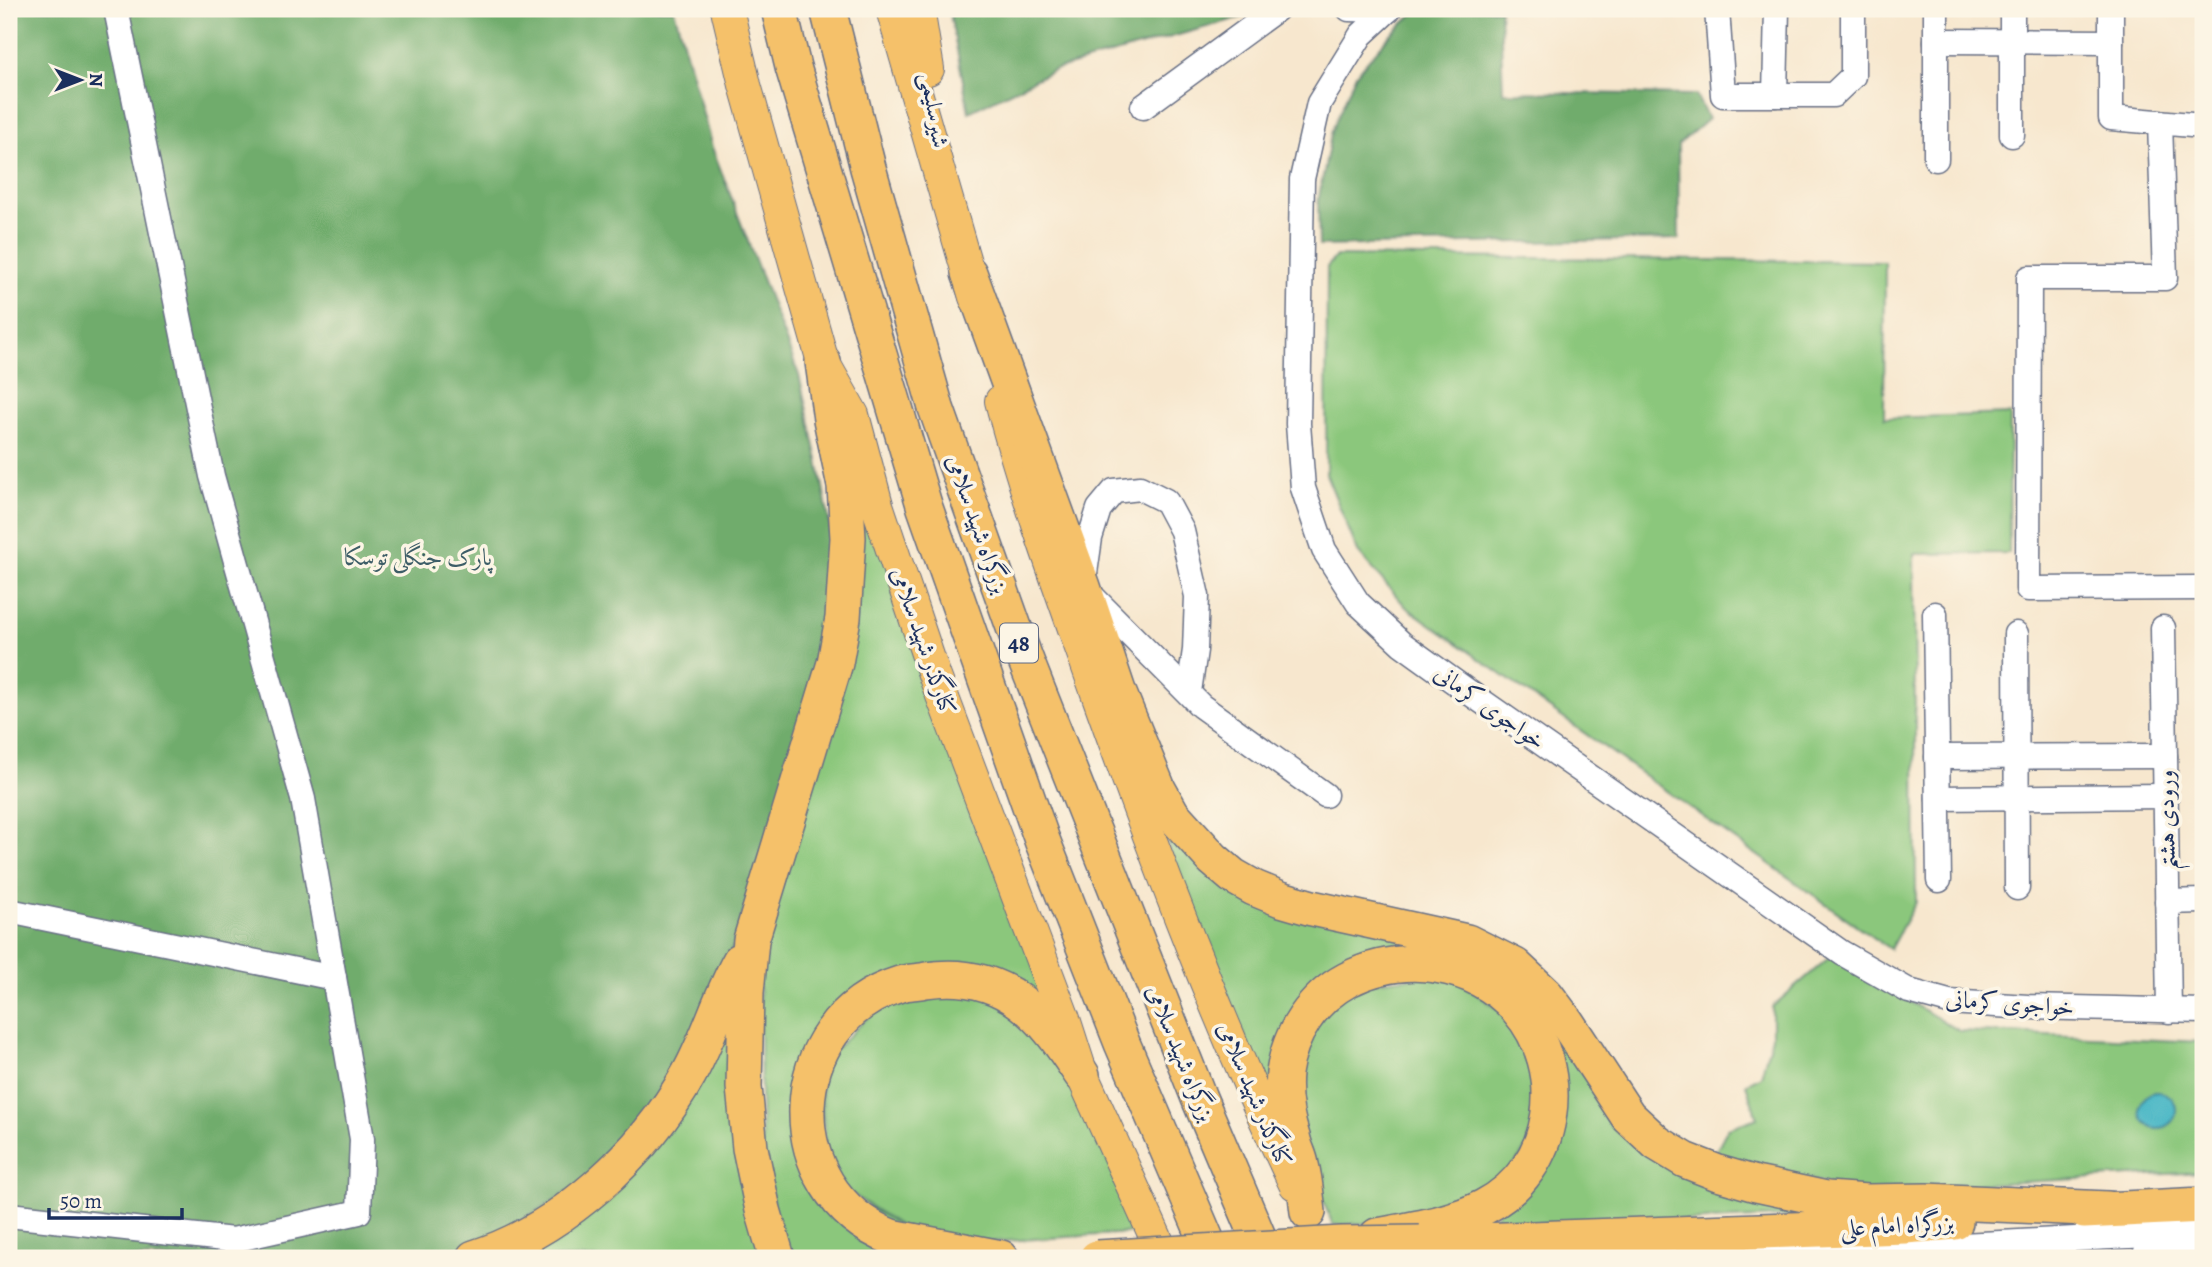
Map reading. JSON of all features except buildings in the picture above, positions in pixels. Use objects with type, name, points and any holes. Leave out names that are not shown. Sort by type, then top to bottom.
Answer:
[{"type":"highway","name":"بزرگراه شهید سلامی","points":[[779,9],[793,68],[930,521],[1047,853],[1122,1043],[1214,1258]]},
{"type":"highway","name":"بزرگراه شهید سلامی","points":[[828,9],[868,168],[936,408],[1031,674],[1199,1098],[1267,1258]]},
{"type":"highway","points":[[969,272],[1119,694],[1158,789],[1172,814],[1213,859],[1233,876],[1281,899],[1326,912],[1467,942],[1515,966],[1546,995],[1628,1116],[1657,1143],[1685,1160],[1717,1173],[1827,1199],[2108,1209]]},
{"type":"highway","points":[[777,1258],[750,1148],[744,1087],[746,992],[751,940],[835,663],[843,618],[848,538],[845,486],[823,362]]},
{"type":"highway","points":[[474,1258],[527,1235],[553,1219],[607,1178],[634,1151],[661,1119],[689,1075],[713,1026],[734,971],[751,940]]},
{"type":"highway","points":[[1308,1212],[1301,1164],[1288,1125],[1283,1088],[1291,1044],[1317,1002],[1333,988],[1351,978],[1410,963],[1455,968],[1490,986],[1516,1007],[1535,1036],[1547,1068],[1550,1085],[1547,1129],[1541,1148],[1530,1167],[1503,1195],[1484,1208],[1336,1251]]},
{"type":"highway","points":[[1001,1258],[891,1237],[876,1231],[843,1206],[817,1167],[806,1125],[810,1079],[818,1057],[836,1028],[861,1004],[880,993],[901,984],[941,978],[963,978],[1003,991],[1037,1014],[1083,1075]]},
{"type":"highway","name":"بزرگراه امام علی","points":[[1086,1258],[1336,1251],[1420,1244],[1905,1226],[2108,1209],[2203,1205]]},
{"type":"main road","name":"کنارگذر شهید سلامی","points":[[727,9],[745,85],[823,362],[853,415],[877,505],[935,677],[1083,1075],[1165,1258]]},
{"type":"main road","name":"کنارگذر شهید سلامی","points":[[892,9],[969,272],[1016,460],[1127,779],[1198,960],[1274,1141],[1308,1212],[1336,1251]]},
{"type":"main road","name":"شیرسلیمی","points":[[918,9],[950,212]]},
{"type":"street","points":[[9,1215],[233,1240],[359,1212],[362,1139],[303,799],[212,476],[116,9]]},
{"type":"street","points":[[1143,107],[1277,9]]},
{"type":"street","points":[[1349,9],[1389,10]]},
{"type":"street","points":[[1717,9],[1723,95],[1833,95],[1853,76],[1853,9]]},
{"type":"street","points":[[1775,95],[1777,9]]},
{"type":"street","points":[[1936,9],[1936,159]]},
{"type":"street","points":[[2012,9],[2012,135]]},
{"type":"street","points":[[2111,9],[2110,118],[2203,126]]},
{"type":"street","name":"خواجوی کرمانی","points":[[1389,10],[1361,35],[1319,103],[1302,179],[1298,424],[1303,488],[1324,550],[1358,603],[1402,644],[1470,693],[1842,953],[1909,991],[1949,1002],[2203,1012]]},
{"type":"street","points":[[1936,41],[2111,42]]},
{"type":"street","points":[[2160,122],[2165,278],[2029,278],[2028,589],[2203,588]]},
{"type":"street","points":[[1189,692],[1195,650],[1197,596],[1182,531],[1166,500],[1140,488],[1115,491],[1099,509],[1090,538],[1083,587],[1200,706],[1325,795]]},
{"type":"street","points":[[1935,614],[1939,880]]},
{"type":"street","name":"ورودی هشتم","points":[[2162,628],[2169,1011]]},
{"type":"street","points":[[2016,634],[2017,888]]},
{"type":"street","points":[[1937,757],[2165,756]]},
{"type":"street","points":[[1938,798],[2165,796]]},
{"type":"street","points":[[2167,902],[2203,901]]},
{"type":"street","points":[[9,911],[334,978]]},
{"type":"street","points":[[1537,1258],[1950,1245],[2203,1232]]},
{"type":"street","points":[[2012,1258],[2203,1249]]},
{"type":"green space","name":"پارک جنگلی توسکا","points":[[9,9],[674,9],[712,147],[799,375],[830,525],[829,604],[821,652],[808,703],[711,1017],[617,1162],[459,1258],[9,1258]]},
{"type":"green space","points":[[949,9],[1271,9],[1054,70],[969,112]]},
{"type":"green space","points":[[1419,9],[1500,9],[1503,92],[1696,95],[1708,119],[1678,145],[1679,239],[1319,246],[1318,201],[1332,130],[1356,74],[1392,33]]},
{"type":"green space","points":[[1336,256],[1885,262],[1884,418],[2010,414],[2009,553],[1914,554],[1916,902],[1890,949],[1406,607],[1358,552],[1326,474],[1327,267]]},
{"type":"green space","points":[[847,431],[1070,1053],[996,981],[836,1015],[813,1180],[958,1253],[862,1258],[787,1258],[762,1160],[759,966],[810,779]]},
{"type":"green space","points":[[1152,806],[1187,849],[1507,975],[1635,1139],[1902,1212],[1486,1229],[1508,1199],[1550,1054],[1429,957],[1300,1013],[1295,1164]]},
{"type":"green space","points":[[1831,956],[1960,1031],[2203,1042],[2203,1172],[1874,1193],[1711,1160],[1728,1128],[1757,1118],[1746,1084],[1761,1076],[1772,1036],[1772,1007]]},
{"type":"green space","points":[[1448,973],[1523,1028],[1542,1125],[1493,1195],[1376,1223],[1333,1225],[1297,1138],[1300,1042],[1350,985]]},
{"type":"green space","points":[[980,988],[1055,1047],[1144,1232],[991,1242],[916,1237],[827,1177],[820,1064],[891,995]]},
{"type":"green space","points":[[728,1003],[769,1258],[487,1258]]},
{"type":"water","points":[[2158,1092],[2171,1097],[2176,1110],[2171,1123],[2158,1128],[2145,1123],[2140,1110],[2145,1097]]}]
